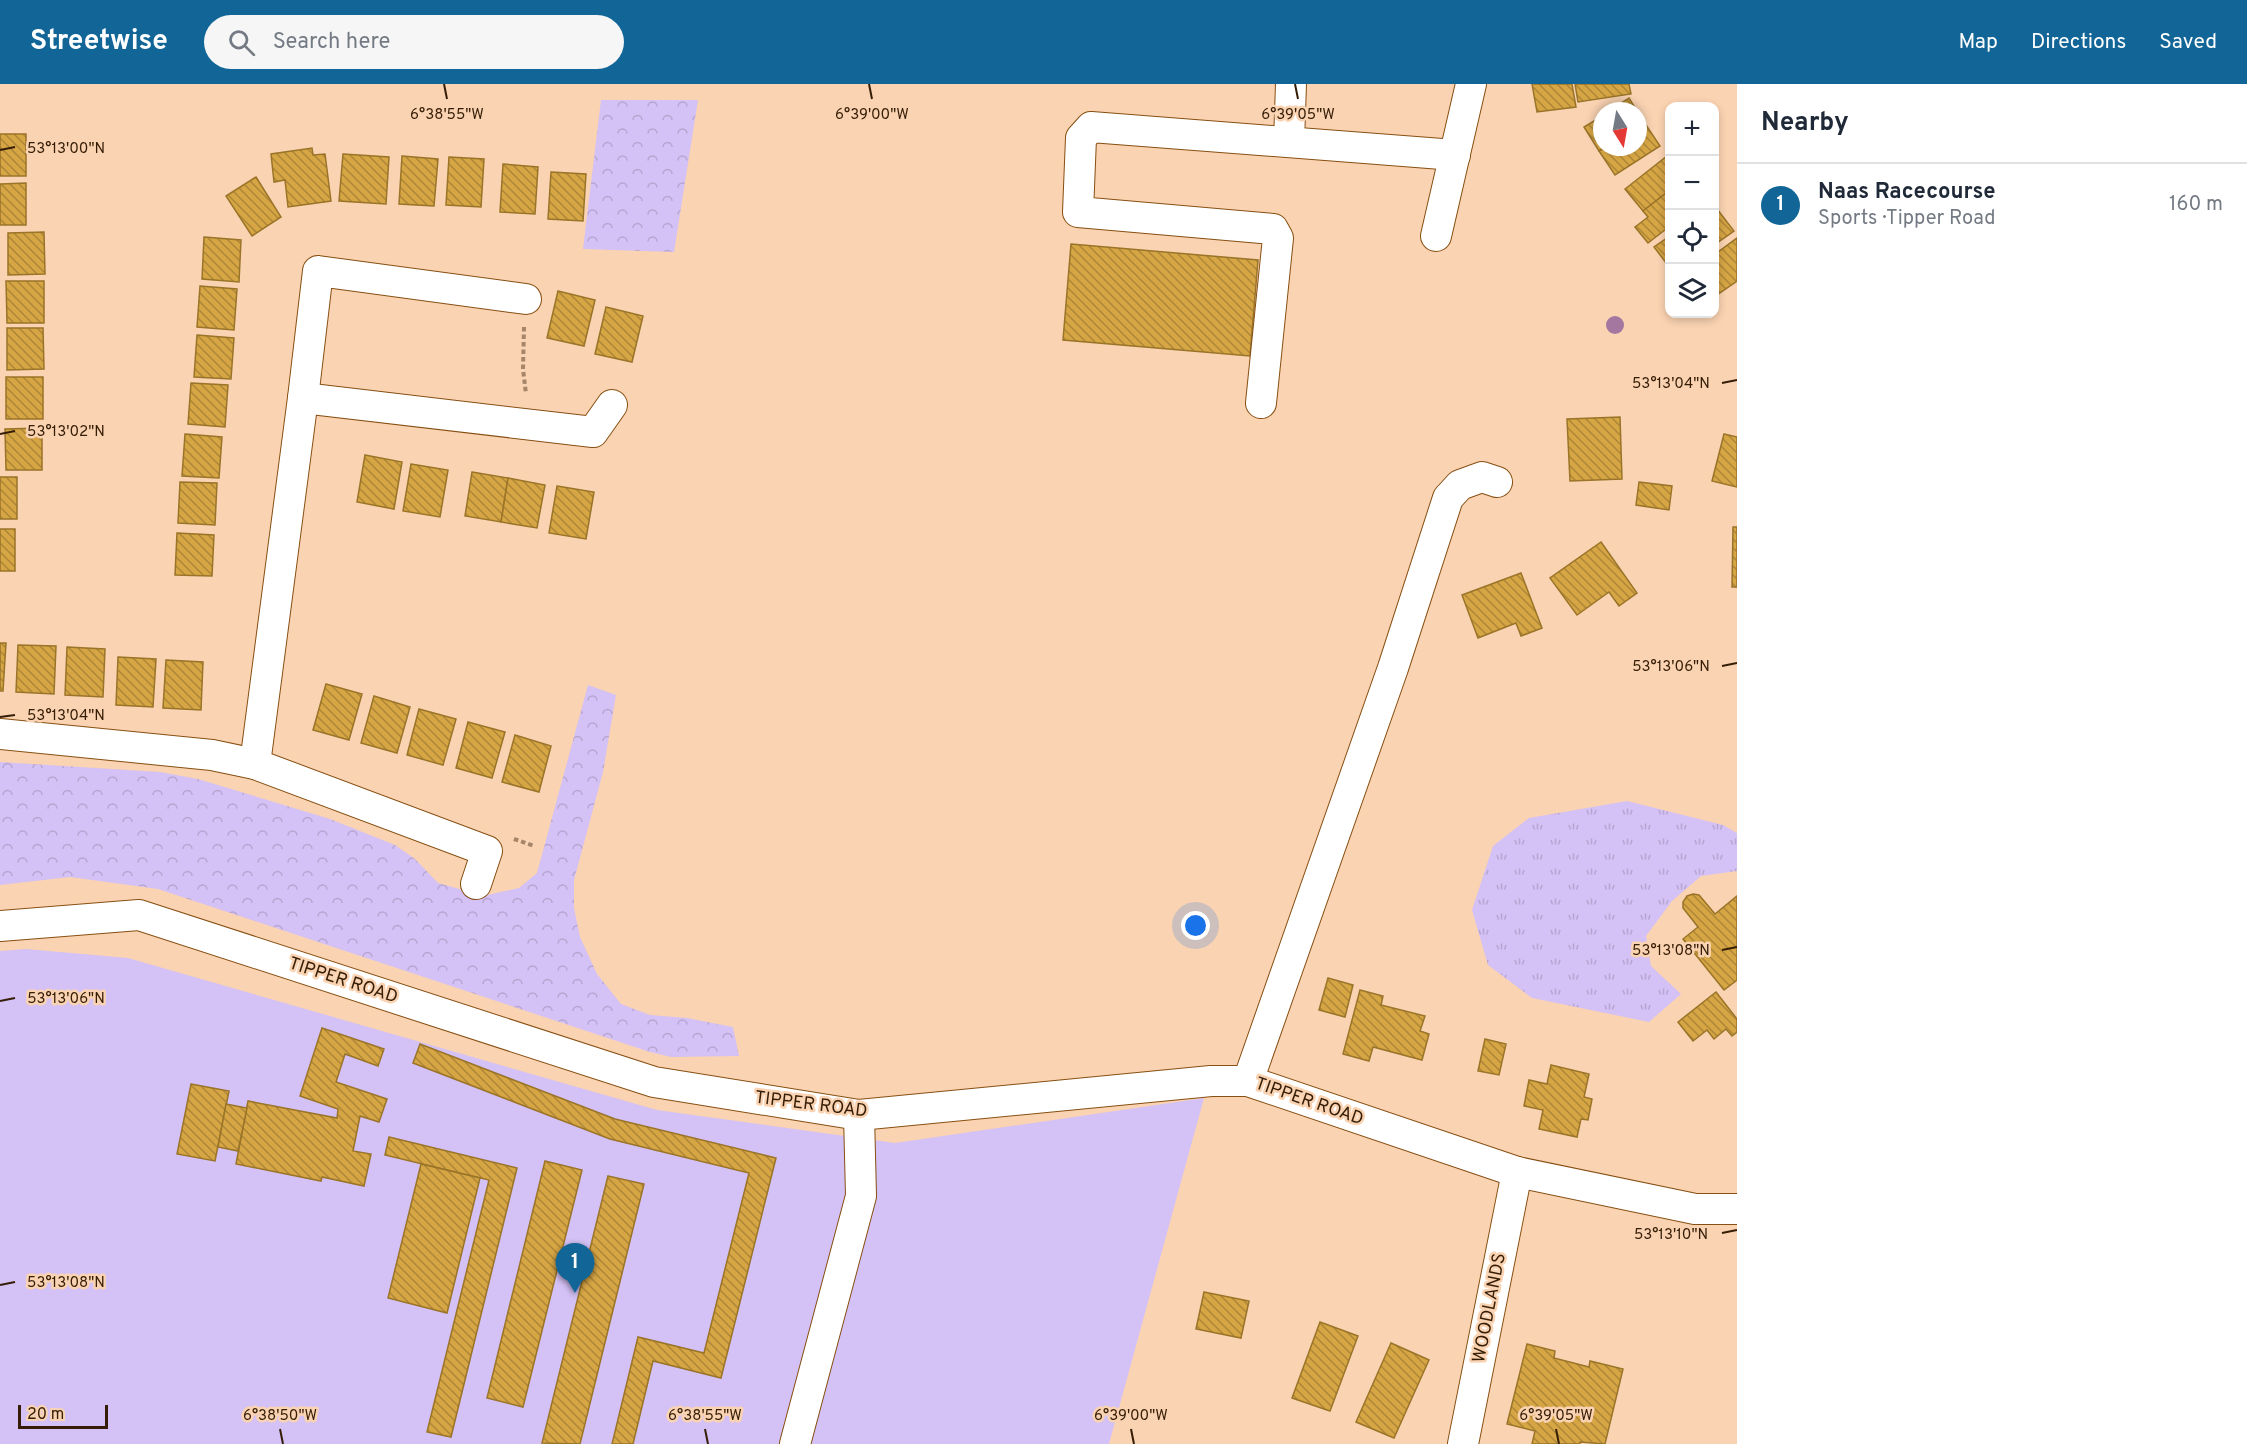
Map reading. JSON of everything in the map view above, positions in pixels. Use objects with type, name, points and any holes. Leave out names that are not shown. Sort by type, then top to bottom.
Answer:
[{"type":"street","points":[[1288,142],[1291,84]]},
{"type":"street","points":[[1436,236],[1471,84]]},
{"type":"street","points":[[1261,403],[1278,238],[1273,229],[1078,212],[1081,138],[1091,127],[1455,154]]},
{"type":"street","points":[[255,764],[318,271],[526,299]]},
{"type":"street","points":[[303,398],[593,432],[612,405]]},
{"type":"street","points":[[1248,1081],[1393,668],[1448,498],[1460,485],[1482,477],[1497,482]]},
{"type":"street","points":[[0,734],[212,756],[255,764],[487,851],[476,884]]},
{"type":"street","name":"TIPPER ROAD","points":[[0,926],[140,915],[654,1082],[860,1115],[1211,1081],[1248,1081],[1517,1172],[1695,1209],[1737,1209]]},
{"type":"street","points":[[795,1444],[861,1196],[860,1115]]},
{"type":"street","name":"WOODLANDS","points":[[1463,1444],[1517,1172]]},
{"type":"path","points":[[526,299],[523,369],[525,394],[533,402]]},
{"type":"green space","points":[[601,100],[698,100],[674,252],[583,249]]},
{"type":"green space","points":[[588,685],[616,695],[603,772],[574,880],[574,908],[580,937],[597,974],[621,1004],[650,1015],[687,1018],[733,1027],[739,1056],[671,1057],[650,1052],[158,889],[70,877],[0,885],[0,762],[160,772],[198,779],[330,819],[395,845],[415,859],[438,883],[487,895],[519,888],[537,873]]},
{"type":"green space","points":[[1627,801],[1723,825],[1737,833],[1737,871],[1701,876],[1672,901],[1646,936],[1651,966],[1681,994],[1649,1022],[1532,998],[1488,965],[1472,910],[1493,846],[1529,818]]},
{"type":"green space","points":[[26,949],[128,958],[657,1110],[895,1143],[1204,1098],[1109,1444],[0,1444],[0,951]]},
{"type":"building","points":[[1532,84],[1572,84],[1576,107],[1537,112]]},
{"type":"building","points":[[1575,84],[1629,84],[1631,94],[1578,102]]},
{"type":"building","points":[[1593,122],[1593,141],[1584,127]]},
{"type":"building","points":[[1647,126],[1660,146],[1647,154]]},
{"type":"building","points":[[0,134],[26,134],[26,176],[0,176]]},
{"type":"building","points":[[312,148],[313,155],[325,154],[331,201],[288,207],[285,180],[274,182],[271,154]]},
{"type":"building","points":[[343,154],[389,157],[386,204],[339,201]]},
{"type":"building","points":[[402,156],[438,159],[434,206],[399,204]]},
{"type":"building","points":[[1602,156],[1644,156],[1615,175]]},
{"type":"building","points":[[449,157],[484,159],[481,207],[446,205]]},
{"type":"building","points":[[1665,158],[1665,194],[1643,211],[1625,189]]},
{"type":"building","points":[[503,164],[538,167],[535,214],[500,212]]},
{"type":"building","points":[[551,172],[586,174],[583,221],[548,219]]},
{"type":"building","points":[[256,177],[281,217],[252,236],[226,196]]},
{"type":"building","points":[[26,183],[26,225],[0,225],[0,184]]},
{"type":"building","points":[[1665,194],[1665,230],[1648,243],[1635,227],[1648,217],[1643,211]]},
{"type":"building","points":[[1719,212],[1734,231],[1719,242]]},
{"type":"building","points":[[44,232],[45,274],[8,275],[8,233]]},
{"type":"building","points":[[204,237],[241,240],[239,282],[202,279]]},
{"type":"building","points":[[1737,238],[1737,281],[1719,294],[1719,264],[1719,251]]},
{"type":"building","points":[[1665,239],[1665,261],[1654,247]]},
{"type":"building","points":[[1071,244],[1258,260],[1250,356],[1063,340]]},
{"type":"building","points":[[6,281],[44,281],[44,323],[7,323]]},
{"type":"building","points":[[200,286],[237,289],[234,330],[197,327]]},
{"type":"building","points":[[558,291],[595,300],[584,346],[547,338]]},
{"type":"building","points":[[606,307],[643,316],[632,362],[595,354]]},
{"type":"building","points":[[7,328],[43,328],[44,369],[7,370]]},
{"type":"building","points":[[197,335],[234,338],[231,379],[194,377]]},
{"type":"building","points":[[6,377],[43,377],[43,419],[6,419]]},
{"type":"building","points":[[191,383],[228,385],[225,427],[188,424]]},
{"type":"building","points":[[1620,417],[1622,479],[1570,481],[1567,419]]},
{"type":"building","points":[[42,428],[42,470],[6,470],[5,429]]},
{"type":"building","points":[[185,434],[222,437],[219,478],[182,476]]},
{"type":"building","points":[[1724,434],[1737,437],[1737,487],[1712,481]]},
{"type":"building","points":[[365,455],[402,462],[394,509],[357,502]]},
{"type":"building","points":[[411,464],[448,470],[440,517],[403,511]]},
{"type":"building","points":[[472,472],[508,478],[501,522],[465,516]]},
{"type":"building","points":[[0,477],[17,477],[17,519],[0,519]]},
{"type":"building","points":[[508,478],[545,485],[537,528],[501,522]]},
{"type":"building","points":[[180,482],[217,483],[215,525],[178,523]]},
{"type":"building","points":[[1639,482],[1672,486],[1669,510],[1636,505]]},
{"type":"building","points":[[557,486],[594,492],[586,539],[549,533]]},
{"type":"building","points":[[1733,527],[1737,527],[1737,587],[1732,587]]},
{"type":"building","points":[[0,529],[15,529],[15,571],[0,571]]},
{"type":"building","points":[[177,533],[214,535],[212,576],[175,575]]},
{"type":"building","points":[[1601,542],[1637,593],[1619,606],[1609,592],[1577,615],[1550,578]]},
{"type":"building","points":[[1521,573],[1542,628],[1521,636],[1516,623],[1478,638],[1462,595]]},
{"type":"building","points":[[0,643],[6,643],[3,691],[0,691]]},
{"type":"building","points":[[18,645],[56,646],[54,694],[16,692]]},
{"type":"building","points":[[67,647],[105,649],[103,697],[65,695]]},
{"type":"building","points":[[118,657],[156,659],[153,707],[116,705]]},
{"type":"building","points":[[166,660],[203,662],[201,710],[163,708]]},
{"type":"building","points":[[326,684],[362,694],[349,740],[313,730]]},
{"type":"building","points":[[374,696],[410,707],[397,753],[361,743]]},
{"type":"building","points":[[419,709],[456,719],[443,765],[407,755]]},
{"type":"building","points":[[468,722],[505,732],[492,778],[456,768]]},
{"type":"building","points":[[515,735],[551,746],[539,792],[502,782]]},
{"type":"building","points":[[1699,895],[1715,914],[1737,896],[1737,980],[1724,990],[1683,939],[1698,927],[1683,908],[1683,902],[1687,896]]},
{"type":"building","points":[[1328,978],[1353,985],[1345,1017],[1319,1010]]},
{"type":"building","points":[[1360,990],[1383,996],[1381,1005],[1425,1016],[1420,1031],[1429,1034],[1422,1060],[1373,1047],[1369,1061],[1343,1054]]},
{"type":"building","points":[[1716,992],[1737,1019],[1737,1032],[1732,1036],[1726,1029],[1714,1039],[1707,1030],[1693,1041],[1678,1022]]},
{"type":"building","points":[[322,1028],[384,1049],[378,1066],[345,1054],[336,1082],[387,1099],[379,1122],[360,1116],[353,1151],[371,1154],[364,1186],[322,1177],[321,1181],[236,1164],[248,1101],[337,1118],[338,1109],[300,1096]]},
{"type":"building","points":[[1485,1039],[1506,1044],[1499,1075],[1478,1071]]},
{"type":"building","points":[[420,1044],[615,1119],[776,1158],[721,1378],[653,1361],[633,1444],[612,1444],[638,1337],[704,1353],[749,1173],[610,1139],[413,1063]]},
{"type":"building","points":[[1551,1065],[1589,1074],[1584,1097],[1592,1099],[1588,1120],[1581,1119],[1577,1137],[1539,1129],[1543,1110],[1524,1106],[1529,1080],[1547,1084]]},
{"type":"building","points":[[191,1084],[229,1091],[215,1161],[177,1154]]},
{"type":"building","points":[[226,1104],[247,1108],[238,1151],[218,1147]]},
{"type":"building","points":[[389,1137],[517,1168],[451,1437],[427,1432],[489,1180],[385,1155]]},
{"type":"building","points":[[545,1161],[582,1170],[523,1407],[487,1398]]},
{"type":"building","points":[[421,1164],[480,1178],[447,1313],[388,1298]]},
{"type":"building","points":[[608,1176],[644,1184],[580,1444],[542,1443]]},
{"type":"building","points":[[1204,1292],[1249,1301],[1241,1338],[1196,1329]]},
{"type":"building","points":[[1320,1322],[1358,1336],[1330,1411],[1292,1398]]},
{"type":"building","points":[[1391,1343],[1429,1360],[1394,1438],[1356,1422]]},
{"type":"building","points":[[1527,1344],[1555,1351],[1554,1358],[1589,1367],[1590,1361],[1623,1369],[1605,1444],[1580,1442],[1580,1444],[1532,1444],[1535,1431],[1507,1424]]},
{"type":"place","name":"Naas Racecourse","points":[[575,1293]]}]
